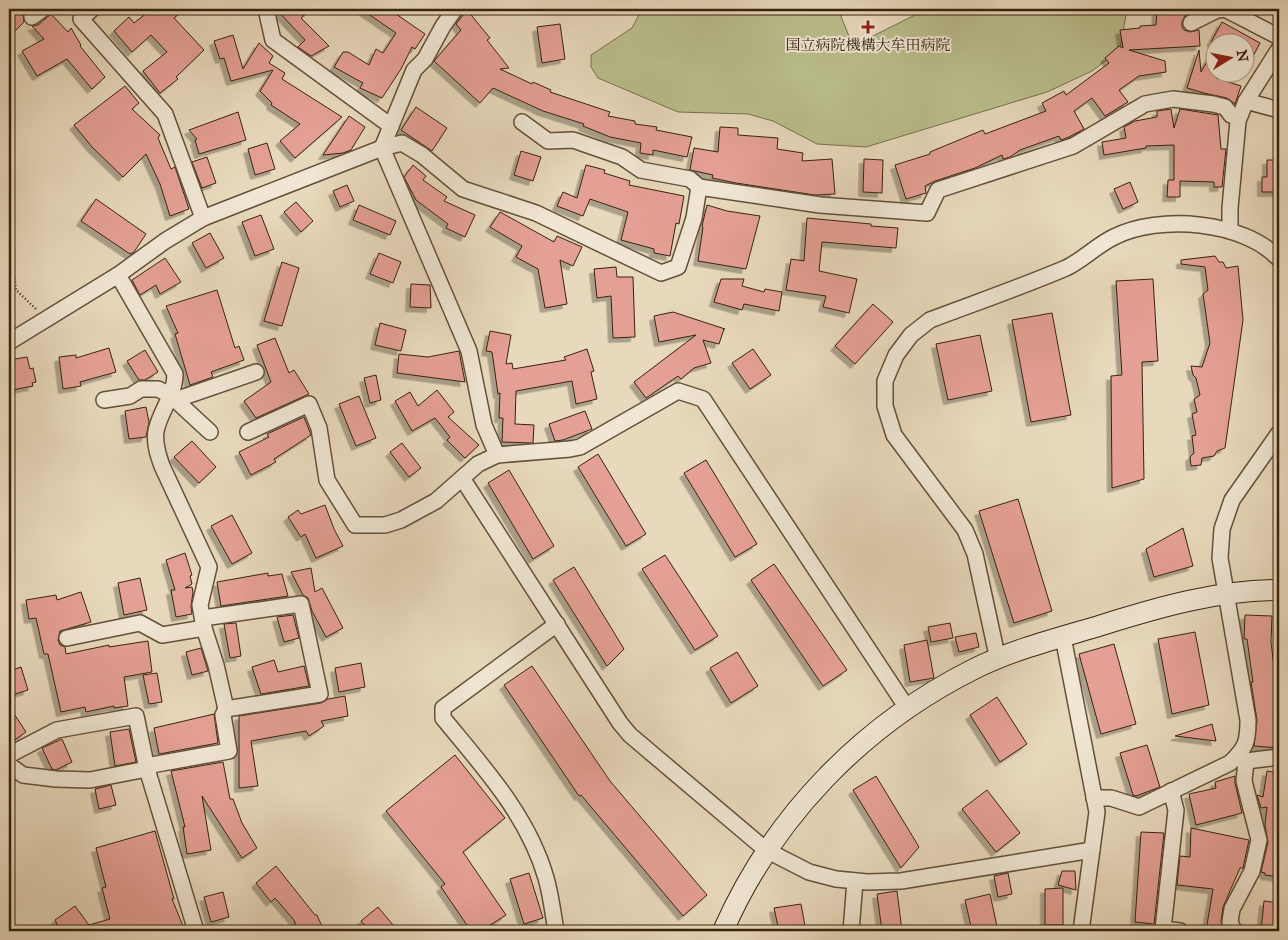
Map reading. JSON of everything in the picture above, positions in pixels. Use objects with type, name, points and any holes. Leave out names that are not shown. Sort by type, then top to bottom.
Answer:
[{"type":"street","points":[[266,9],[273,40],[390,126]]},
{"type":"street","points":[[455,9],[443,26],[425,59],[414,70],[382,148],[469,351],[484,426],[497,455]]},
{"type":"street","points":[[1191,23],[1217,10],[1225,9],[1279,37]]},
{"type":"street","points":[[81,12],[165,114],[203,218]]},
{"type":"street","points":[[1230,232],[1230,208],[1238,121],[1246,101],[1279,49]]},
{"type":"street","points":[[522,122],[548,141],[573,140],[622,157],[641,170],[690,178],[699,188],[820,205],[927,213],[938,190],[1073,146],[1146,104],[1174,99],[1213,104],[1225,107],[1231,115]]},
{"type":"street","points":[[1246,101],[1279,110]]},
{"type":"street","points":[[9,342],[118,275],[165,240],[203,218],[382,148],[402,143],[422,155],[463,189],[536,212],[661,273],[678,267],[694,218],[699,188]]},
{"type":"street","points":[[998,660],[975,554],[965,530],[894,435],[885,406],[885,381],[896,355],[911,335],[930,320],[1067,267],[1114,237],[1136,229],[1181,224],[1218,228],[1243,235],[1271,250],[1279,259]]},
{"type":"street","points":[[9,765],[22,775],[90,780],[229,751],[222,715],[226,709],[200,605],[210,567],[162,466],[156,449],[156,431],[173,398],[175,374],[118,275]]},
{"type":"street","points":[[173,398],[256,372]]},
{"type":"street","points":[[104,400],[130,396],[142,389],[158,389],[173,398],[210,432]]},
{"type":"street","points":[[248,432],[309,404],[320,428],[327,480],[355,524],[385,525],[400,520],[436,501],[478,464],[497,455],[580,447],[678,391],[703,399],[907,708]]},
{"type":"street","points":[[1234,931],[1230,922],[1232,909],[1252,871],[1260,840],[1244,781],[1242,758],[1248,736],[1248,720],[1220,558],[1222,529],[1232,500],[1279,433]]},
{"type":"street","points":[[462,478],[630,736],[766,850],[809,872],[836,879],[855,881],[901,881],[1092,850]]},
{"type":"street","points":[[723,931],[737,900],[766,850],[804,801],[836,765],[907,708],[974,669],[1023,649],[1174,604],[1226,594],[1279,590]]},
{"type":"street","points":[[67,638],[140,623],[162,634],[204,623],[301,604],[320,694],[226,709]]},
{"type":"street","points":[[556,931],[546,878],[532,843],[516,812],[498,784],[443,718],[443,708],[557,624]]},
{"type":"street","points":[[1063,637],[1097,812],[1081,931]]},
{"type":"street","points":[[9,755],[57,730],[136,716],[147,768],[196,931]]},
{"type":"street","points":[[1094,798],[1111,798],[1139,807],[1242,758],[1279,758]]},
{"type":"street","points":[[1171,791],[1176,810],[1163,929],[1180,931]]},
{"type":"street","points":[[851,931],[855,881]]},
{"type":"path","points":[[9,233],[14,254],[16,290],[36,308],[41,323]]},
{"type":"green space","points":[[642,9],[838,9],[853,46],[927,9],[1127,9],[1120,50],[1092,71],[1047,92],[866,147],[817,144],[773,121],[748,114],[678,112],[598,78],[591,67],[591,55],[632,28]]},
{"type":"building","points":[[9,9],[17,9],[23,15],[24,22],[9,37]]},
{"type":"building","points":[[152,9],[184,9],[174,18],[204,50],[176,77],[178,79],[160,93],[143,71],[167,52],[151,35],[132,52],[114,31],[129,17],[134,23]]},
{"type":"building","points":[[276,9],[311,9],[301,18],[329,46],[311,56],[298,47],[305,40]]},
{"type":"building","points":[[361,9],[399,9],[396,14],[425,34],[415,49],[412,47],[401,69],[382,98],[360,88],[363,83],[334,67],[343,52],[348,52],[369,65],[376,49],[383,53],[396,33]]},
{"type":"building","points":[[1157,9],[1186,9],[1182,27],[1190,32],[1199,30],[1200,46],[1129,50],[1165,61],[1166,72],[1139,76],[1119,90],[1128,102],[1105,116],[1092,98],[1074,111],[1084,129],[1069,137],[1061,140],[1059,136],[1020,150],[1010,157],[1003,159],[1002,155],[975,168],[935,181],[925,186],[926,193],[906,199],[895,165],[930,154],[930,152],[983,130],[985,134],[1046,111],[1042,103],[1064,91],[1066,95],[1109,63],[1105,58],[1119,46],[1123,48],[1120,30],[1156,25]]},
{"type":"building","points":[[467,10],[490,38],[487,40],[509,68],[500,69],[532,84],[533,82],[551,90],[550,92],[610,112],[608,116],[635,121],[635,124],[657,127],[656,130],[692,137],[687,157],[653,150],[653,155],[640,153],[641,143],[610,137],[583,126],[584,124],[543,111],[493,88],[480,103],[434,61],[461,30],[456,24]]},
{"type":"building","points":[[51,14],[68,32],[71,28],[80,46],[105,77],[92,89],[67,59],[37,76],[22,51],[44,39],[32,26],[38,25]]},
{"type":"building","points":[[1222,22],[1240,32],[1216,32]]},
{"type":"building","points":[[560,24],[565,59],[542,63],[537,27]]},
{"type":"building","points":[[233,35],[243,69],[259,43],[273,56],[269,63],[285,73],[282,79],[342,117],[295,158],[280,141],[300,124],[271,105],[272,103],[260,91],[273,70],[231,81],[224,58],[220,59],[214,41]]},
{"type":"building","points":[[1256,41],[1260,43],[1256,51]]},
{"type":"building","points":[[1199,50],[1201,72],[1206,63],[1206,82],[1228,82],[1241,86],[1235,104],[1227,98],[1187,88]]},
{"type":"building","points":[[125,86],[139,103],[132,109],[160,135],[158,138],[171,169],[175,167],[189,209],[170,216],[160,184],[146,154],[123,177],[92,147],[74,125]]},
{"type":"building","points":[[416,107],[447,128],[432,151],[401,130]]},
{"type":"building","points":[[1171,109],[1174,128],[1180,109],[1218,115],[1221,149],[1226,149],[1222,187],[1214,187],[1214,182],[1180,181],[1180,197],[1167,197],[1168,180],[1174,180],[1174,145],[1146,146],[1146,148],[1104,155],[1102,142],[1126,138],[1124,127],[1135,121],[1157,117],[1157,111]]},
{"type":"building","points":[[238,112],[246,140],[199,154],[195,140],[197,139],[189,130]]},
{"type":"building","points":[[349,116],[365,127],[351,150],[343,153],[323,155]]},
{"type":"building","points":[[720,127],[738,128],[738,135],[778,138],[777,149],[803,153],[802,161],[832,159],[835,194],[815,195],[736,183],[712,178],[713,175],[690,170],[694,148],[718,152]]},
{"type":"building","points":[[267,143],[275,169],[255,175],[248,149]]},
{"type":"building","points":[[521,151],[541,157],[533,181],[514,175]]},
{"type":"building","points":[[207,157],[216,183],[202,188],[192,162]]},
{"type":"building","points":[[864,159],[883,160],[882,193],[863,192]]},
{"type":"building","points":[[1267,160],[1279,160],[1279,192],[1262,192],[1262,177],[1267,177]]},
{"type":"building","points":[[413,165],[426,176],[423,180],[447,197],[444,201],[475,215],[465,237],[446,228],[448,224],[416,200],[404,177]]},
{"type":"building","points":[[586,165],[605,170],[604,173],[630,181],[629,185],[684,196],[679,224],[676,223],[670,256],[654,253],[654,249],[621,240],[628,212],[590,199],[583,216],[557,206],[563,192],[577,198]]},
{"type":"building","points":[[1130,182],[1138,202],[1123,209],[1114,189]]},
{"type":"building","points":[[347,185],[354,201],[340,207],[333,191]]},
{"type":"building","points":[[96,199],[146,234],[134,252],[130,254],[81,221]]},
{"type":"building","points":[[296,202],[313,221],[301,232],[284,212]]},
{"type":"building","points":[[359,205],[396,221],[390,235],[353,220]]},
{"type":"building","points":[[707,205],[727,211],[760,216],[746,269],[698,261],[702,226]]},
{"type":"building","points":[[500,212],[554,242],[557,236],[582,247],[573,266],[560,260],[567,304],[545,308],[538,269],[516,257],[522,246],[490,227]]},
{"type":"building","points":[[261,215],[274,249],[255,256],[242,222]]},
{"type":"building","points":[[807,218],[898,228],[896,248],[822,242],[819,271],[857,279],[849,313],[823,307],[826,296],[786,290],[791,259],[804,261]]},
{"type":"building","points":[[210,233],[224,258],[206,268],[192,243]]},
{"type":"building","points":[[379,253],[401,262],[393,283],[370,274]]},
{"type":"building","points":[[1215,256],[1219,262],[1223,262],[1226,268],[1238,266],[1243,320],[1225,448],[1217,451],[1214,456],[1202,458],[1201,465],[1191,466],[1190,457],[1194,453],[1192,436],[1196,435],[1192,414],[1197,412],[1194,399],[1200,395],[1191,366],[1202,367],[1210,343],[1203,294],[1208,290],[1205,267],[1181,264],[1181,260]]},
{"type":"building","points":[[165,258],[181,282],[160,294],[156,285],[140,295],[132,280]]},
{"type":"building","points":[[282,262],[299,268],[282,326],[264,321]]},
{"type":"building","points":[[616,267],[617,277],[633,277],[635,337],[613,338],[611,296],[597,298],[594,269]]},
{"type":"building","points":[[721,279],[744,279],[742,286],[764,292],[765,289],[782,292],[779,311],[744,304],[742,310],[714,302]]},
{"type":"building","points":[[1153,279],[1158,361],[1142,362],[1144,479],[1112,488],[1111,376],[1122,375],[1116,281]]},
{"type":"building","points":[[411,284],[430,285],[431,308],[410,307]]},
{"type":"building","points":[[217,290],[235,348],[239,346],[244,360],[211,372],[213,377],[190,385],[175,334],[178,333],[166,306]]},
{"type":"building","points":[[873,304],[893,322],[855,364],[835,346]]},
{"type":"building","points":[[673,312],[725,329],[719,344],[703,340],[711,363],[694,368],[681,379],[678,376],[646,398],[634,382],[696,335],[659,342],[654,316]]},
{"type":"building","points":[[1052,313],[1071,415],[1031,422],[1012,320]]},
{"type":"building","points":[[380,323],[406,330],[401,351],[375,345]]},
{"type":"building","points":[[490,331],[511,335],[506,364],[512,363],[513,369],[566,360],[564,357],[587,349],[594,371],[591,372],[597,399],[576,404],[572,381],[516,391],[515,424],[534,425],[533,443],[502,442],[503,418],[499,418],[500,393],[498,394],[492,352],[486,351]]},
{"type":"building","points":[[980,335],[992,391],[948,400],[936,344]]},
{"type":"building","points":[[275,338],[289,373],[294,370],[309,394],[256,418],[244,401],[271,382],[257,345]]},
{"type":"building","points":[[109,348],[116,372],[80,382],[81,386],[63,389],[59,357],[76,355],[76,358]]},
{"type":"building","points":[[753,349],[771,375],[750,389],[732,363]]},
{"type":"building","points":[[145,350],[158,372],[145,380],[139,380],[127,361]]},
{"type":"building","points":[[459,351],[465,382],[397,373],[399,354],[428,357]]},
{"type":"building","points":[[27,357],[30,369],[33,368],[36,382],[32,383],[33,386],[12,390],[11,386],[9,386],[9,360]]},
{"type":"building","points":[[376,375],[381,400],[370,403],[364,378]]},
{"type":"building","points":[[437,390],[454,412],[448,417],[479,445],[465,458],[447,440],[450,437],[435,418],[412,431],[395,401],[410,392],[418,406]]},
{"type":"building","points":[[359,396],[376,438],[356,446],[339,404]]},
{"type":"building","points":[[146,407],[149,422],[146,437],[129,439],[125,411]]},
{"type":"building","points":[[585,411],[592,429],[563,440],[555,441],[549,424]]},
{"type":"building","points":[[304,417],[311,435],[274,459],[276,462],[251,475],[239,452],[269,437],[267,434]]},
{"type":"building","points":[[192,441],[216,467],[199,483],[174,457]]},
{"type":"building","points":[[402,443],[421,468],[409,477],[390,452]]},
{"type":"building","points":[[598,454],[646,534],[626,546],[578,467]]},
{"type":"building","points":[[706,460],[757,544],[735,557],[684,473]]},
{"type":"building","points":[[509,470],[554,546],[533,559],[488,483]]},
{"type":"building","points":[[1018,499],[1052,611],[1014,623],[979,511]]},
{"type":"building","points":[[325,505],[343,546],[316,558],[305,534],[301,537],[288,517],[298,510],[301,514]]},
{"type":"building","points":[[232,515],[252,553],[232,564],[211,526]]},
{"type":"building","points":[[1183,528],[1193,566],[1154,577],[1146,549]]},
{"type":"building","points":[[185,553],[192,575],[190,576],[192,584],[185,588],[192,587],[192,614],[176,617],[171,590],[175,590],[166,560]]},
{"type":"building","points":[[665,555],[718,636],[695,650],[642,569]]},
{"type":"building","points":[[774,564],[847,670],[823,686],[751,580]]},
{"type":"building","points":[[574,567],[624,649],[607,666],[553,580]]},
{"type":"building","points":[[311,568],[315,592],[322,588],[343,628],[326,637],[312,611],[308,598],[303,595],[291,572]]},
{"type":"building","points":[[268,573],[268,576],[282,574],[288,596],[221,606],[217,582]]},
{"type":"building","points":[[140,578],[147,610],[124,615],[118,583]]},
{"type":"building","points":[[81,592],[91,622],[60,631],[58,640],[60,645],[65,647],[66,654],[109,645],[109,647],[148,641],[152,672],[124,677],[128,706],[114,708],[114,706],[86,712],[85,707],[61,712],[48,654],[44,654],[36,618],[29,619],[26,600],[56,595],[57,600]]},
{"type":"building","points":[[293,615],[299,638],[284,642],[277,617]]},
{"type":"building","points":[[1245,615],[1272,616],[1271,642],[1277,692],[1279,692],[1279,748],[1254,746],[1257,720],[1247,639],[1244,639]]},
{"type":"building","points":[[236,623],[241,656],[230,658],[224,624]]},
{"type":"building","points":[[950,623],[953,638],[931,642],[928,627]]},
{"type":"building","points":[[1195,632],[1209,705],[1172,714],[1158,639]]},
{"type":"building","points":[[976,633],[979,647],[959,652],[955,637]]},
{"type":"building","points":[[927,640],[934,678],[910,682],[904,645]]},
{"type":"building","points":[[1114,644],[1136,724],[1101,734],[1079,654]]},
{"type":"building","points":[[201,648],[208,671],[192,675],[186,652]]},
{"type":"building","points":[[737,652],[758,686],[731,703],[710,668]]},
{"type":"building","points":[[274,660],[278,672],[304,666],[309,686],[261,694],[252,667]]},
{"type":"building","points":[[361,663],[365,687],[339,692],[335,668]]},
{"type":"building","points":[[532,666],[610,781],[707,895],[683,916],[581,795],[579,796],[504,685]]},
{"type":"building","points":[[21,667],[28,690],[12,695],[9,684],[9,671]]},
{"type":"building","points":[[157,673],[162,702],[149,704],[143,675]]},
{"type":"building","points":[[345,696],[348,716],[321,721],[324,726],[309,736],[306,731],[251,741],[258,786],[239,788],[239,716],[321,703],[328,699]]},
{"type":"building","points":[[997,697],[1027,744],[1000,762],[970,715]]},
{"type":"building","points":[[9,706],[26,732],[9,744]]},
{"type":"building","points":[[214,714],[218,743],[159,754],[154,728]]},
{"type":"building","points":[[1212,724],[1216,741],[1175,736]]},
{"type":"building","points":[[129,729],[136,762],[115,766],[110,732]]},
{"type":"building","points":[[62,739],[72,762],[56,770],[52,769],[42,748]]},
{"type":"building","points":[[1147,745],[1160,787],[1136,796],[1133,795],[1120,753]]},
{"type":"building","points":[[455,755],[505,818],[463,852],[506,915],[481,931],[471,931],[441,887],[445,884],[386,811]]},
{"type":"building","points":[[223,762],[230,799],[233,799],[242,823],[257,848],[242,858],[202,796],[211,850],[187,854],[183,827],[185,827],[171,771]]},
{"type":"building","points":[[1267,771],[1279,773],[1279,877],[1265,875],[1265,873],[1261,872],[1268,842],[1265,825],[1267,807],[1261,808],[1257,795],[1263,797]]},
{"type":"building","points":[[876,776],[919,847],[901,868],[853,790]]},
{"type":"building","points":[[1235,776],[1242,813],[1196,825],[1189,794],[1216,788],[1215,782]]},
{"type":"building","points":[[111,785],[116,805],[99,809],[95,789]]},
{"type":"building","points":[[987,790],[1020,833],[996,852],[962,809]]},
{"type":"building","points":[[1191,828],[1249,840],[1243,868],[1240,868],[1223,907],[1221,921],[1223,931],[1206,931],[1213,889],[1177,885],[1180,856],[1190,857]]},
{"type":"building","points":[[155,831],[174,899],[172,899],[185,931],[48,931],[57,924],[55,920],[75,906],[89,925],[110,919],[102,888],[106,887],[96,848]]},
{"type":"building","points":[[1141,832],[1164,833],[1154,924],[1135,922]]},
{"type":"building","points":[[276,866],[315,915],[317,915],[324,931],[298,931],[294,920],[275,898],[271,902],[256,883]]},
{"type":"building","points":[[1062,871],[1075,871],[1076,890],[1058,885]]},
{"type":"building","points":[[529,873],[543,918],[524,924],[510,879]]},
{"type":"building","points":[[1008,873],[1012,894],[998,897],[994,876]]},
{"type":"building","points":[[1063,888],[1063,925],[1045,925],[1045,889]]},
{"type":"building","points":[[897,891],[902,931],[882,931],[877,894]]},
{"type":"building","points":[[223,892],[229,917],[211,922],[204,897]]},
{"type":"building","points":[[990,894],[998,931],[972,931],[965,900]]},
{"type":"building","points":[[1264,901],[1279,903],[1279,931],[1261,931]]},
{"type":"building","points":[[801,904],[806,931],[779,931],[774,908]]},
{"type":"building","points":[[378,907],[398,931],[370,931],[361,921]]},
{"type":"place","name":"国立病院機構大牟田病院","points":[[868,27]]}]
